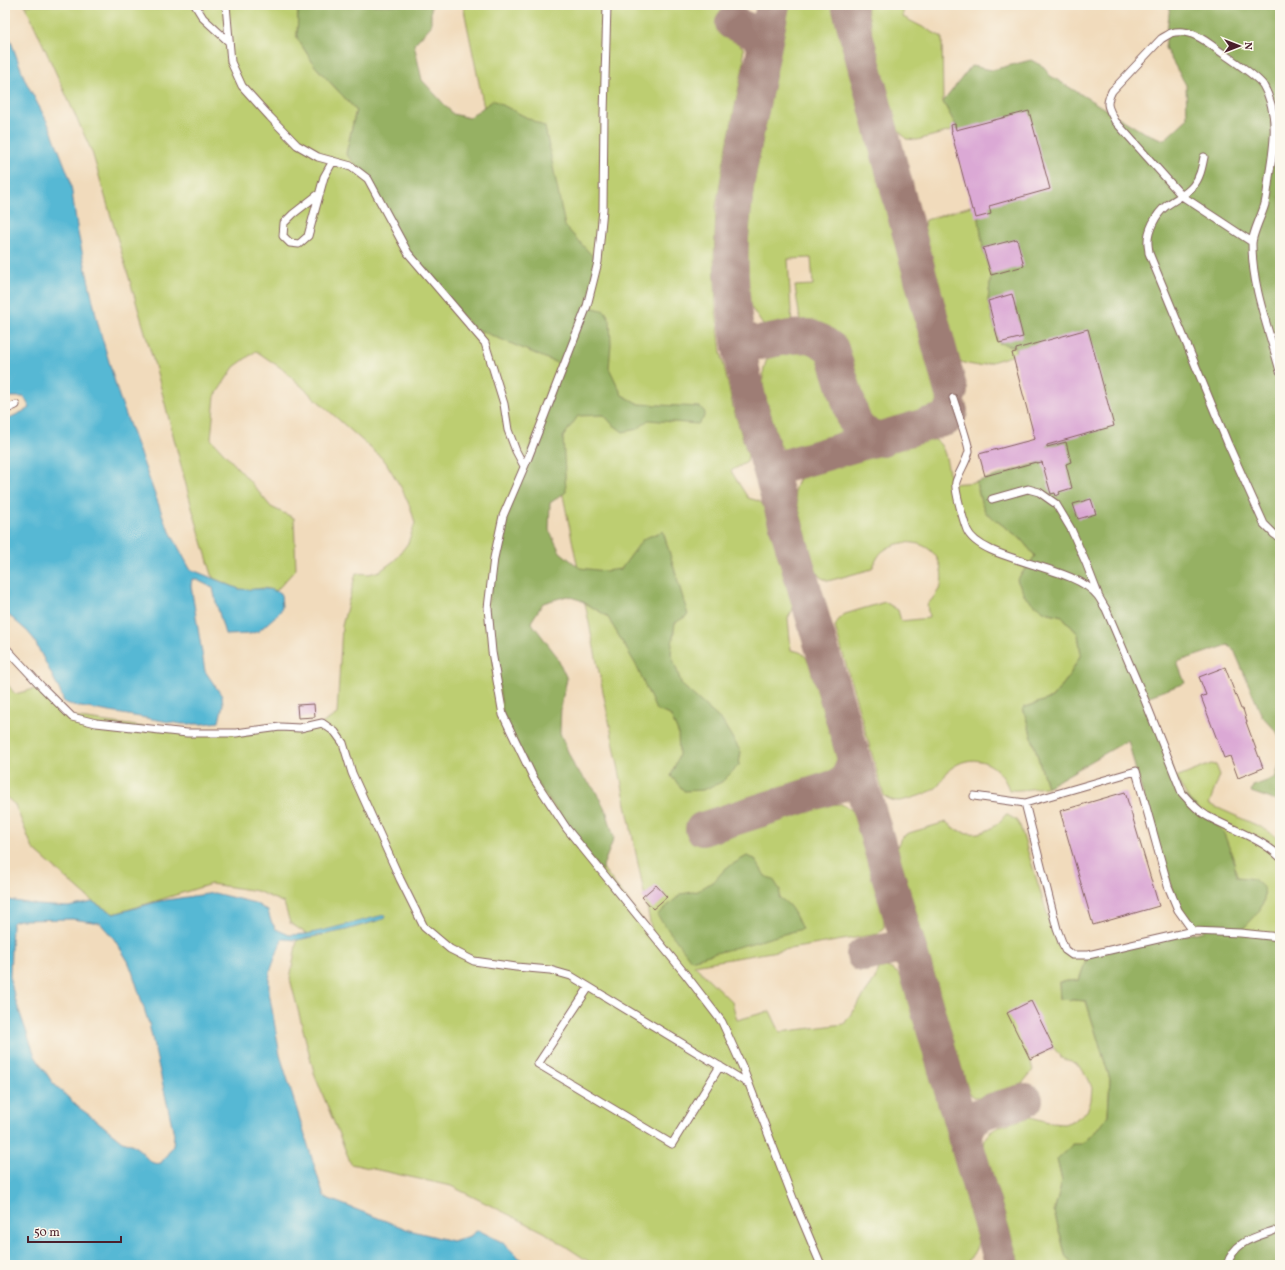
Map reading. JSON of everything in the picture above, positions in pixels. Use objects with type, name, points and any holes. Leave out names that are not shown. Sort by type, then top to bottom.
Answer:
[{"type":"lane","points":[[195,5],[203,18],[229,42]]},
{"type":"lane","points":[[226,5],[231,62],[242,86],[297,144],[318,157],[351,166],[368,179],[408,253],[485,343],[504,404],[508,430],[516,451],[524,466]]},
{"type":"lane","points":[[607,5],[603,209],[598,262],[587,306],[503,516],[494,558],[488,608],[492,652],[504,715],[534,779],[567,829],[686,975],[722,1022],[749,1084],[794,1201],[821,1265]]},
{"type":"lane","points":[[1252,242],[1182,196],[1115,121],[1108,107],[1108,100],[1112,90],[1161,39],[1171,34],[1181,32],[1193,34],[1206,41],[1262,84],[1270,101],[1274,125],[1272,156],[1265,203],[1252,242],[1255,282],[1261,308],[1280,371]]},
{"type":"lane","points":[[1204,157],[1199,176],[1193,186],[1182,196],[1165,207],[1156,219],[1150,230],[1148,243],[1149,253],[1228,444],[1264,524],[1280,538]]},
{"type":"lane","points":[[320,193],[284,223],[283,236],[290,242],[299,244],[308,236],[320,193],[324,177],[333,161]]},
{"type":"lane","points":[[953,398],[969,450],[956,484],[967,531],[975,540],[993,550],[1072,577],[1086,584],[1098,596]]},
{"type":"lane","points":[[5,410],[16,405]]},
{"type":"lane","points":[[992,499],[1028,489],[1039,492],[1056,504],[1077,542],[1098,596],[1106,609],[1182,792],[1192,804],[1205,815],[1267,847],[1280,857]]},
{"type":"lane","points":[[5,647],[72,717],[96,723],[187,733],[236,733],[280,727],[300,728],[322,723],[334,732],[343,743],[352,773],[400,879],[424,927],[450,949],[474,961],[550,970],[571,976],[749,1084]]},
{"type":"lane","points":[[974,796],[1025,803],[1136,771],[1168,886],[1178,910],[1193,931]]},
{"type":"lane","points":[[1025,803],[1057,929],[1065,950],[1072,955],[1088,955],[1193,931],[1240,933],[1280,937]]},
{"type":"lane","points":[[589,987],[538,1064],[672,1144],[720,1066]]},
{"type":"lane","points":[[1227,1265],[1233,1252],[1242,1242],[1273,1231]]},
{"type":"green space","points":[[25,5],[296,5],[298,12],[297,38],[315,66],[356,110],[346,154],[534,353],[463,5],[749,5],[740,6],[737,43],[743,47],[744,62],[716,207],[714,259],[716,309],[721,352],[733,407],[748,456],[747,462],[731,471],[748,498],[759,501],[764,506],[793,603],[793,609],[788,618],[791,650],[798,651],[806,657],[809,663],[837,762],[834,771],[827,777],[710,813],[841,804],[851,809],[855,815],[884,918],[884,927],[878,934],[694,965],[732,1002],[737,1020],[770,1011],[780,1032],[844,1024],[874,981],[879,970],[884,966],[895,971],[903,979],[978,1242],[976,1249],[967,1265],[594,1265],[544,1232],[451,1186],[351,1164],[315,1076],[290,979],[297,940],[346,930],[380,920],[307,934],[290,923],[284,903],[257,891],[211,884],[114,914],[93,902],[33,849],[15,805],[5,796],[5,681],[15,694],[42,687],[72,717],[187,733],[315,728],[337,714],[342,626],[356,573],[369,574],[380,571],[395,560],[408,543],[415,523],[411,509],[402,489],[385,461],[281,368],[256,351],[234,367],[215,396],[211,439],[248,479],[271,507],[294,518],[296,569],[276,591],[264,588],[246,590],[239,589],[213,578],[192,508],[157,373],[92,152]],"holes":[[[546,412],[652,932],[534,779],[503,516]]]},
{"type":"green space","points":[[296,5],[431,5],[431,26],[414,44],[422,80],[453,114],[469,118],[493,100],[545,127],[565,226],[598,262],[587,306],[605,311],[610,320],[611,344],[609,368],[622,395],[639,404],[700,407],[705,412],[703,419],[698,424],[648,420],[638,429],[623,432],[612,424],[604,415],[578,416],[563,437],[566,492],[550,503],[549,530],[560,552],[580,568],[605,571],[621,569],[643,539],[663,531],[688,615],[675,623],[671,653],[682,685],[722,721],[741,752],[739,765],[722,782],[703,790],[684,791],[671,776],[679,755],[678,732],[670,715],[656,710],[636,665],[607,616],[580,600],[567,596],[543,603],[531,622],[556,655],[567,679],[561,705],[560,733],[575,768],[595,790],[607,813],[614,838],[601,871],[534,779],[503,715],[488,608],[503,516],[564,366],[472,327],[408,253],[368,179],[346,154],[356,110],[315,66],[297,38],[298,12]]},
{"type":"green space","points":[[789,5],[832,5],[938,403],[936,410],[927,421],[884,431],[868,420],[848,350],[839,339],[829,332],[801,327],[795,286],[813,285],[811,258],[788,259],[792,327],[773,332],[765,328],[748,303],[747,253],[754,184]]},
{"type":"green space","points":[[866,5],[903,5],[903,17],[942,37],[943,102],[958,129],[917,140],[906,139],[894,125]]},
{"type":"green space","points":[[1170,5],[1280,5],[1280,740],[1277,732],[1262,716],[1234,650],[1228,645],[1177,662],[1185,683],[1144,698],[1182,793],[1223,831],[1233,858],[1237,877],[1254,879],[1264,890],[1265,896],[1261,908],[1240,932],[1280,936],[1280,1265],[1075,1265],[1066,1257],[1054,1212],[1062,1181],[1057,1159],[1073,1144],[1082,1144],[1098,1129],[1108,1115],[1110,1079],[1086,1001],[1060,999],[1059,982],[1079,980],[1088,955],[1205,931],[1178,910],[1128,740],[1047,787],[1023,708],[1052,698],[1068,678],[1081,654],[1078,634],[1062,616],[1045,612],[1026,598],[1017,580],[1035,556],[1020,538],[986,513],[981,502],[976,482],[1045,461],[1015,347],[999,343],[988,301],[991,275],[983,248],[977,204],[958,129],[943,102],[971,66],[992,70],[1031,60],[1044,67],[1049,75],[1143,132],[1164,140],[1187,119],[1186,85],[1165,48]]},
{"type":"green space","points":[[977,204],[983,248],[991,275],[988,301],[999,343],[1014,346],[1017,354],[979,366],[958,361],[922,235],[926,220]]},
{"type":"green space","points":[[803,341],[814,344],[820,354],[829,386],[845,424],[836,444],[825,452],[811,457],[797,457],[790,455],[785,452],[780,445],[765,397],[763,380],[766,361],[774,349],[784,344]]},
{"type":"green space","points":[[916,437],[933,439],[941,445],[947,461],[951,484],[976,482],[981,502],[986,513],[1020,538],[1035,556],[1017,580],[1045,612],[1062,616],[1078,634],[1081,654],[1068,678],[1052,698],[1023,708],[1047,787],[1009,790],[1005,781],[994,768],[987,763],[970,760],[962,762],[950,769],[938,786],[925,793],[902,801],[894,801],[884,796],[835,627],[839,618],[845,614],[885,602],[898,610],[901,621],[929,618],[927,605],[940,588],[942,578],[938,560],[926,547],[918,544],[900,543],[883,551],[872,569],[828,581],[820,577],[816,571],[794,491],[799,478],[808,467]]},
{"type":"green space","points":[[1280,762],[1280,802],[1251,792],[1253,786],[1275,778]]},
{"type":"green space","points":[[1211,764],[1216,765],[1220,775],[1209,804],[1263,828],[1280,839],[1280,936],[1240,933],[1254,879],[1237,877],[1233,858],[1192,804],[1176,778]]},
{"type":"green space","points":[[1006,814],[1016,820],[1020,826],[1057,945],[1065,950],[1088,955],[1079,980],[1059,982],[1060,999],[1086,1001],[1110,1079],[1108,1115],[1098,1129],[1082,1144],[1057,1159],[1062,1181],[1054,1212],[1066,1257],[1075,1265],[1020,1265],[984,1147],[985,1138],[990,1132],[1000,1126],[1031,1117],[1052,1123],[1064,1124],[1075,1120],[1087,1111],[1091,1100],[1092,1088],[1088,1078],[1081,1068],[1071,1061],[1061,1058],[1054,1048],[1030,1059],[1033,1070],[1021,1085],[982,1097],[974,1097],[969,1093],[897,847],[901,838],[909,833],[946,822],[954,828],[970,833],[986,831],[993,827]]},
{"type":"green space","points":[[747,856],[755,859],[765,876],[773,879],[780,890],[779,898],[790,907],[802,929],[691,960],[657,915],[681,894],[698,891],[715,880],[726,868]]},
{"type":"water","points":[[5,25],[25,80],[50,127],[70,179],[78,233],[98,324],[119,396],[165,522],[190,569],[239,589],[266,589],[276,591],[281,594],[282,607],[280,612],[259,631],[250,634],[227,635],[225,634],[213,588],[192,579],[191,586],[205,671],[222,696],[223,704],[219,722],[181,724],[75,706],[64,702],[33,638],[5,612],[5,420],[30,408],[24,397],[5,397]]},
{"type":"water","points":[[214,893],[255,903],[268,911],[271,921],[276,929],[289,935],[307,934],[386,915],[385,918],[380,920],[346,930],[297,940],[282,939],[271,969],[269,992],[280,1055],[324,1197],[409,1230],[452,1241],[470,1236],[478,1230],[502,1242],[527,1265],[5,1265],[5,894],[9,900],[38,905],[68,907],[93,902],[114,914],[160,901]],"holes":[[[72,919],[100,923],[114,939],[128,961],[149,1024],[174,1134],[173,1146],[161,1163],[153,1163],[140,1150],[130,1143],[122,1141],[78,1107],[52,1082],[35,1056],[15,999],[10,978],[12,924],[14,922],[20,920]]]},
{"type":"building","points":[[1029,111],[1050,189],[989,206],[991,214],[976,218],[974,210],[972,210],[951,131],[951,125],[955,124],[956,130]]},
{"type":"building","points":[[1017,239],[1024,266],[991,275],[983,248]]},
{"type":"building","points":[[1012,294],[1023,337],[999,343],[988,301]]},
{"type":"building","points":[[1088,329],[1114,426],[1047,445],[1047,447],[1066,442],[1071,462],[1066,464],[1072,488],[1059,492],[1060,494],[1056,496],[1055,493],[1051,494],[1042,462],[1036,462],[985,476],[979,454],[1035,439],[1012,353],[1016,352],[1016,349]]},
{"type":"building","points":[[1091,499],[1096,514],[1078,519],[1073,504]]},
{"type":"building","points":[[1225,667],[1241,709],[1243,709],[1246,722],[1263,768],[1238,778],[1230,756],[1224,758],[1201,697],[1206,695],[1199,677]]},
{"type":"building","points":[[314,704],[315,717],[298,718],[297,705]]},
{"type":"building","points":[[1125,792],[1159,906],[1093,925],[1060,811]]},
{"type":"building","points":[[656,885],[667,897],[653,909],[642,897]]},
{"type":"building","points":[[1031,1001],[1054,1048],[1030,1059],[1007,1013]]},
{"type":"taxiway","points":[[773,5],[740,167],[733,220],[732,267],[734,314],[741,360],[751,406],[1002,1265]]},
{"type":"taxiway","points":[[848,5],[951,391]]},
{"type":"taxiway","points":[[732,23],[757,33],[761,42]]},
{"type":"taxiway","points":[[742,337],[750,342],[760,343],[790,337],[809,336],[821,341],[832,349],[855,423],[862,432],[882,440]]},
{"type":"taxiway","points":[[774,465],[781,467],[946,419],[951,411]]},
{"type":"taxiway","points":[[702,829],[843,784],[848,777],[851,768]]},
{"type":"taxiway","points":[[863,955],[897,948],[903,950]]},
{"type":"taxiway","points":[[964,1137],[969,1124],[976,1117],[1026,1100]]}]
